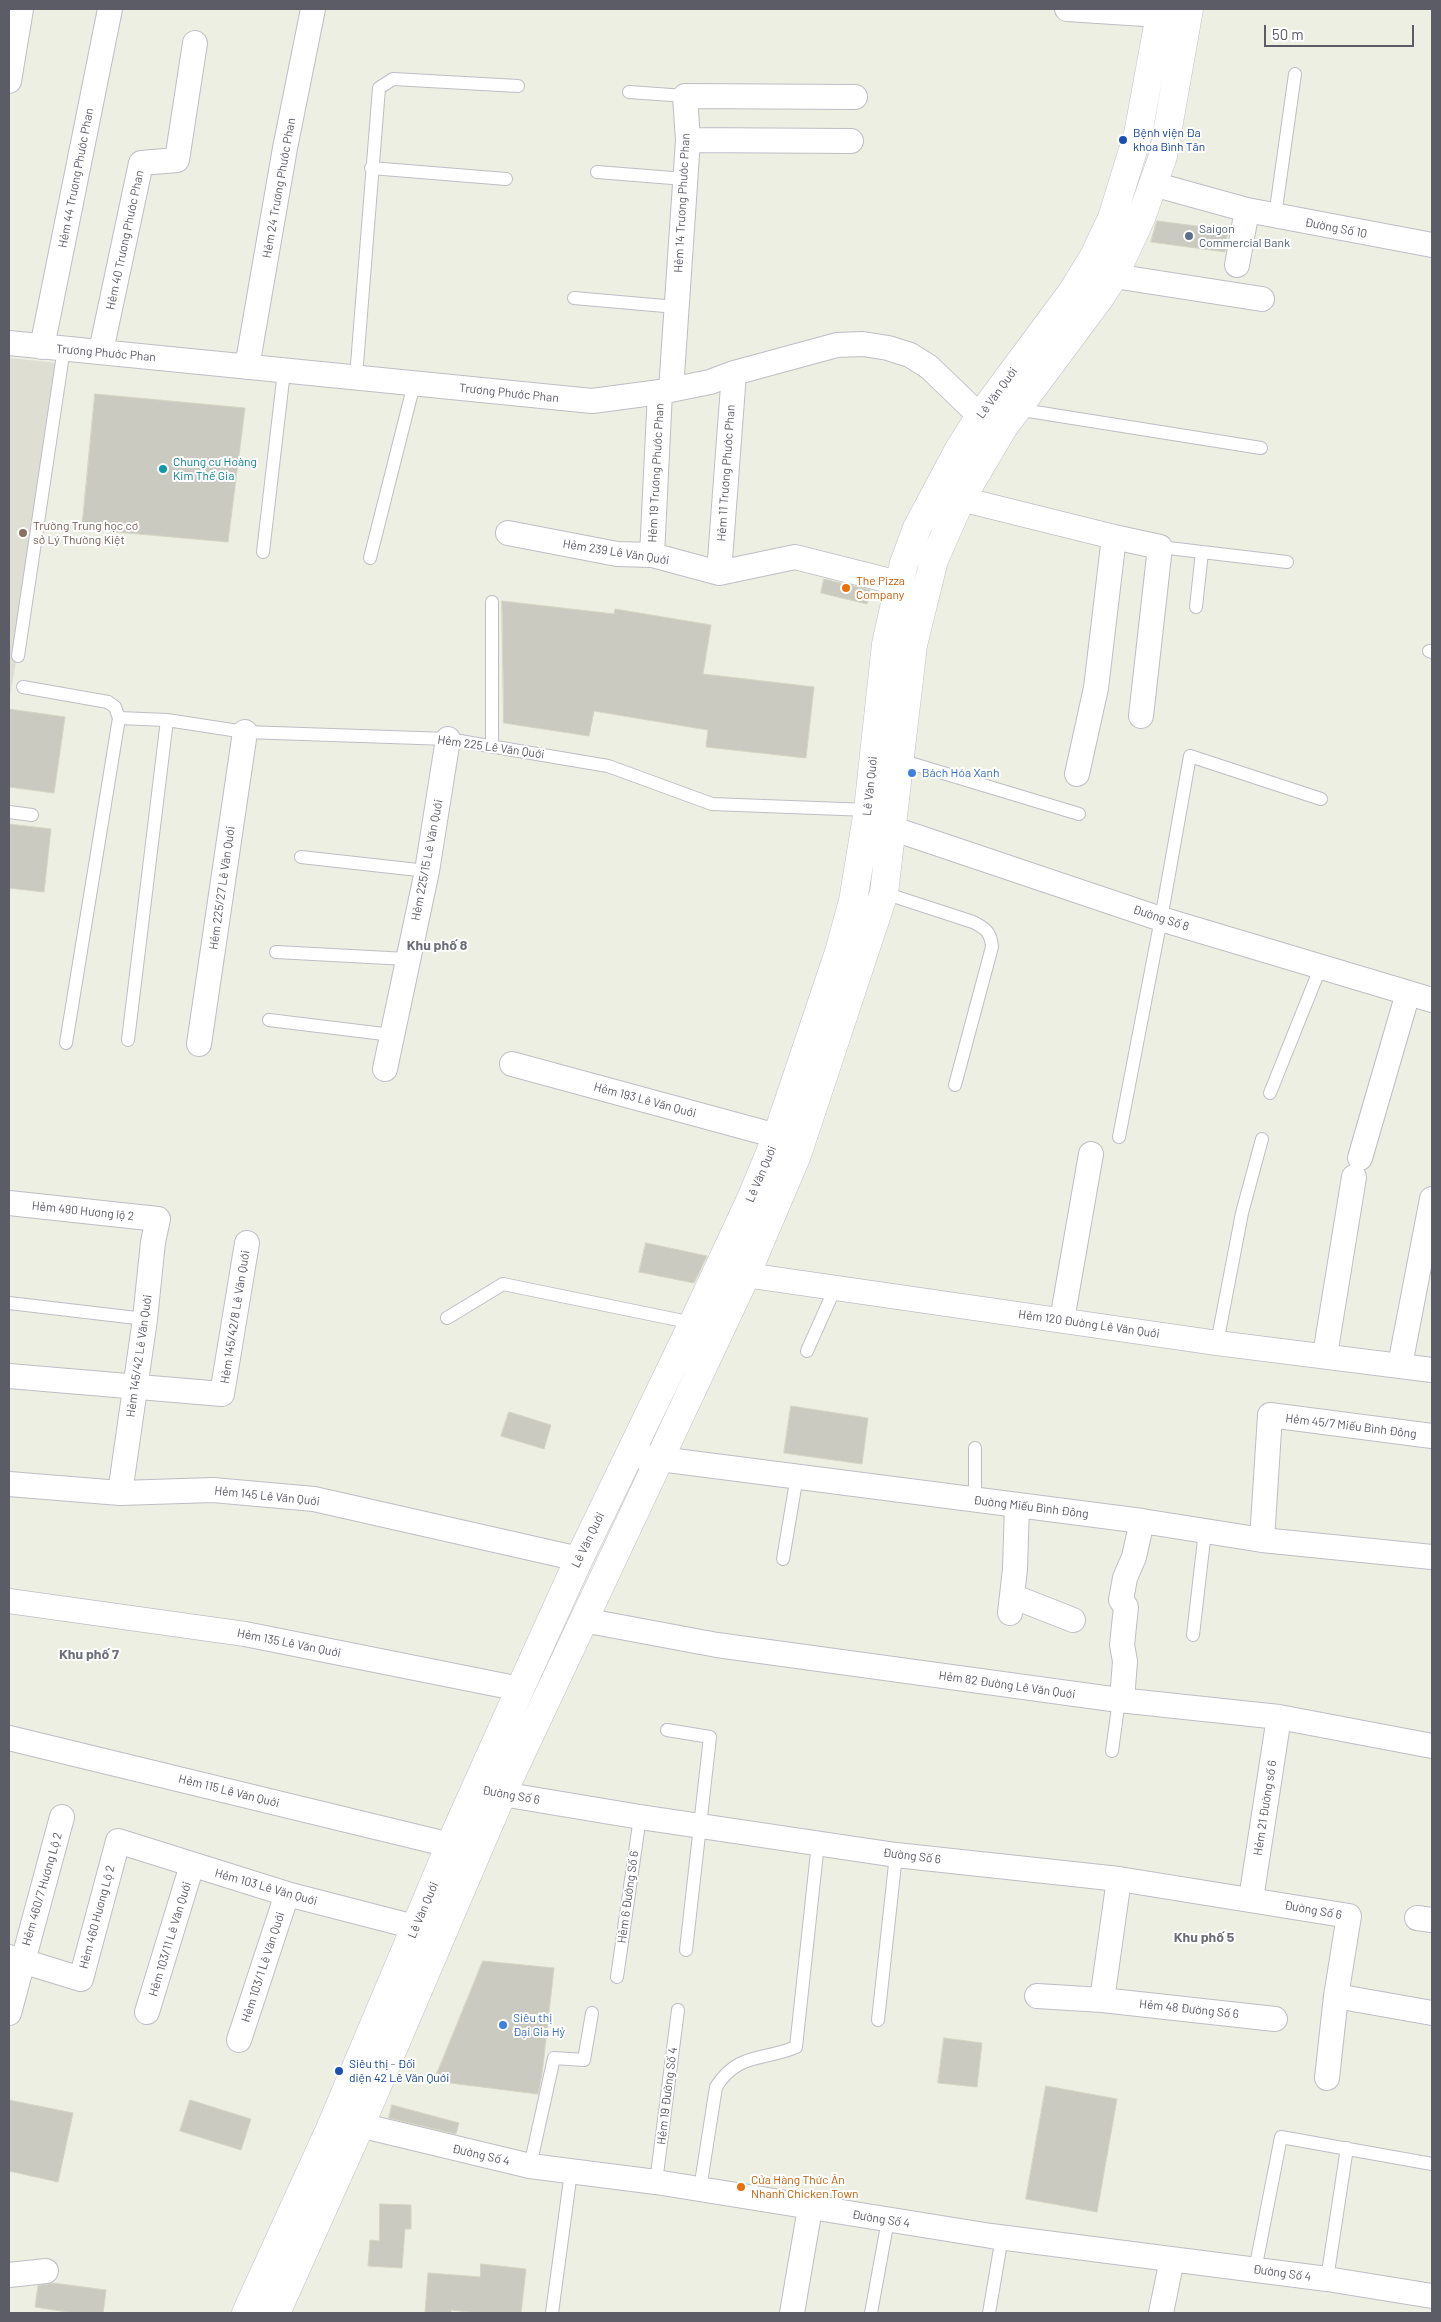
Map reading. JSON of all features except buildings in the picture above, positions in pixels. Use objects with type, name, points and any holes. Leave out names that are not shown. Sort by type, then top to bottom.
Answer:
[{"type":"main road","name":"Lê Văn Quới","points":[[246,2313],[347,2122],[746,1274],[798,1155],[884,892],[913,644],[934,560],[961,499],[1016,409],[1099,299],[1114,276],[1141,218],[1163,156],[1189,9]]},
{"type":"main road","name":"Lê Văn Quới","points":[[276,2313],[347,2122],[415,1927],[579,1559],[694,1323],[750,1201],[777,1136],[839,952],[852,901],[868,810],[882,678],[898,583],[917,528],[958,451],[980,416],[1072,292],[1105,234],[1126,176],[1138,134],[1161,12]]},
{"type":"main road","points":[[1126,176],[1153,184]]},
{"type":"street","points":[[9,81],[21,9]]},
{"type":"street","name":"Hẻm 44 Trương Phước Phan","points":[[53,348],[110,9]]},
{"type":"street","name":"Hẻm 24 Trương Phước Phan","points":[[247,367],[285,148],[313,9]]},
{"type":"street","points":[[1067,9],[1161,12]]},
{"type":"street","name":"Hẻm 40 Trương Phước Phan","points":[[101,351],[141,163],[177,160],[195,43]]},
{"type":"street","points":[[685,96],[855,97]]},
{"type":"street","name":"Hẻm 14 Trương Phước Phan","points":[[666,391],[676,307],[688,140],[685,96]]},
{"type":"street","points":[[688,140],[851,141]]},
{"type":"street","name":"Đường Số 10","points":[[1153,184],[1247,210],[1432,245]]},
{"type":"street","points":[[1237,265],[1247,210]]},
{"type":"street","points":[[1114,276],[1262,299]]},
{"type":"street","name":"Trương Phước Phan","points":[[9,343],[592,401],[666,391],[710,382],[734,373],[837,345],[863,344],[888,348],[910,355],[929,366],[980,416]]},
{"type":"street","name":"Hẻm 11 Trương Phước Phan","points":[[719,573],[734,373]]},
{"type":"street","name":"Hẻm 19 Trương Phước Phan","points":[[652,555],[666,391]]},
{"type":"street","points":[[961,499],[1160,547],[1141,716]]},
{"type":"street","name":"Hẻm 239 Lê Văn Quới","points":[[508,533],[617,554],[652,555],[719,573],[795,557],[898,583]]},
{"type":"street","points":[[1077,774],[1096,688],[1114,537]]},
{"type":"street","name":"Hẻm 225/27 Lê Văn Quới","points":[[199,1044],[245,732]]},
{"type":"street","name":"Hẻm 225/15 Lê Văn Quới","points":[[385,1069],[426,871],[448,739]]},
{"type":"street","name":"Đường Số 8","points":[[892,828],[1162,919],[1432,1000]]},
{"type":"street","points":[[1325,1356],[1357,1167],[1408,993]]},
{"type":"street","name":"Hẻm 193 Lê Văn Quới","points":[[512,1064],[777,1136]]},
{"type":"street","points":[[1062,1320],[1091,1154]]},
{"type":"street","points":[[1400,1365],[1432,1199]]},
{"type":"street","name":"Hẻm 490 Hương lộ 2","points":[[9,1203],[158,1219]]},
{"type":"street","name":"Hẻm 145/42 Lê Văn Quới","points":[[120,1493],[145,1319],[153,1242],[158,1219]]},
{"type":"street","name":"Hẻm 145/42/8 Lê Văn Quới","points":[[135,1387],[222,1394],[247,1243]]},
{"type":"street","name":"Hẻm 120 Đường Lê Văn Quới","points":[[746,1274],[1217,1342],[1432,1370]]},
{"type":"street","points":[[9,1376],[135,1387]]},
{"type":"street","name":"Hẻm 45/7 Miếu Bình Đông","points":[[1262,1540],[1270,1415],[1432,1436]]},
{"type":"street","name":"Đường Miếu Bình Đông","points":[[629,1455],[1142,1521],[1262,1540],[1432,1557]]},
{"type":"street","name":"Hẻm 145 Lê Văn Quới","points":[[9,1484],[120,1493],[213,1490],[314,1499],[579,1559]]},
{"type":"street","points":[[1016,1505],[1015,1569],[1011,1605],[1074,1620]]},
{"type":"street","points":[[1120,1701],[1125,1661],[1122,1645],[1126,1607],[1121,1600],[1125,1578],[1134,1557],[1142,1521]]},
{"type":"street","name":"Hẻm 135 Lê Văn Quới","points":[[9,1601],[245,1634],[520,1689]]},
{"type":"street","name":"Hẻm 82 Đường Lê Văn Quới","points":[[583,1620],[717,1645],[1120,1701],[1279,1717],[1432,1746]]},
{"type":"street","name":"Hẻm 21 Đường số 6","points":[[1251,1899],[1279,1717]]},
{"type":"street","name":"Hẻm 115 Lê Văn Quới","points":[[9,1738],[450,1845]]},
{"type":"street","name":"Đường Số 6","points":[[475,1789],[640,1818],[896,1855],[1119,1879],[1349,1916],[1336,1996]]},
{"type":"street","name":"Hẻm 460/7 Hương Lộ 2","points":[[9,2013],[15,1959],[62,1817]]},
{"type":"street","name":"Hẻm 460 Hương Lộ 2","points":[[15,1959],[80,1979],[118,1841]]},
{"type":"street","name":"Hẻm 103 Lê Văn Quới","points":[[118,1841],[287,1894],[415,1927]]},
{"type":"street","name":"Hẻm 103/11 Lê Văn Quới","points":[[147,2012],[192,1865]]},
{"type":"street","points":[[1102,2000],[1119,1879]]},
{"type":"street","name":"Hẻm 103/1 Lê Văn Quới","points":[[239,2040],[287,1894]]},
{"type":"street","name":"Hẻm 48 Đường Số 6","points":[[1037,1996],[1102,2000],[1275,2019]]},
{"type":"street","points":[[1327,2078],[1336,1996],[1432,2013]]},
{"type":"street","name":"Đường Số 4","points":[[347,2122],[530,2166],[656,2182],[810,2208],[1002,2237],[1327,2279],[1423,2301]]},
{"type":"street","points":[[792,2313],[810,2208]]},
{"type":"street","points":[[1161,2313],[1172,2259]]},
{"type":"street","points":[[9,2275],[46,2271]]},
{"type":"lane","points":[[1275,216],[1295,74]]},
{"type":"lane","points":[[356,378],[371,168],[379,88],[393,79],[518,86]]},
{"type":"lane","points":[[629,92],[685,96]]},
{"type":"lane","points":[[371,168],[506,179]]},
{"type":"lane","points":[[597,172],[685,180]]},
{"type":"lane","points":[[574,298],[676,307]]},
{"type":"lane","points":[[18,656],[53,348]]},
{"type":"lane","points":[[263,552],[284,370]]},
{"type":"lane","points":[[370,558],[414,384]]},
{"type":"lane","points":[[1016,409],[1260,448]]},
{"type":"lane","points":[[1160,547],[1287,562]]},
{"type":"lane","points":[[1196,607],[1202,552]]},
{"type":"lane","points":[[492,602],[492,746]]},
{"type":"lane","name":"Hẻm 225 Lê Văn Quới","points":[[23,687],[108,702],[117,713],[245,732],[448,739],[492,746],[608,766],[712,804],[868,810]]},
{"type":"lane","points":[[66,1043],[117,713]]},
{"type":"lane","points":[[128,1040],[167,720]]},
{"type":"lane","points":[[1119,1137],[1162,919],[1190,756],[1321,799]]},
{"type":"lane","points":[[900,760],[1078,814]]},
{"type":"lane","points":[[9,812],[32,815]]},
{"type":"lane","points":[[301,856],[426,871]]},
{"type":"lane","points":[[884,892],[984,927],[991,939],[992,947],[955,1085]]},
{"type":"lane","points":[[276,952],[407,959]]},
{"type":"lane","points":[[1270,1093],[1321,966]]},
{"type":"lane","points":[[269,1020],[392,1035]]},
{"type":"lane","points":[[1217,1342],[1242,1213],[1262,1139]]},
{"type":"lane","points":[[447,1318],[503,1284],[694,1323]]},
{"type":"lane","points":[[808,1351],[836,1286]]},
{"type":"lane","points":[[9,1303],[145,1319]]},
{"type":"lane","points":[[975,1448],[975,1500]]},
{"type":"lane","points":[[783,1560],[797,1476]]},
{"type":"lane","points":[[1193,1635],[1205,1531]]},
{"type":"lane","points":[[1112,1750],[1120,1701]]},
{"type":"lane","points":[[667,1730],[710,1737],[686,1950]]},
{"type":"lane","name":"Hẻm 6 Đường Số 6","points":[[617,1978],[640,1818]]},
{"type":"lane","points":[[700,2190],[716,2087],[724,2074],[744,2061],[761,2056],[779,2054],[796,2047],[818,1843]]},
{"type":"lane","points":[[878,2020],[896,1855]]},
{"type":"lane","name":"Hẻm 19 Đường Số 4","points":[[656,2182],[678,2010]]},
{"type":"lane","points":[[530,2166],[554,2058],[584,2060],[592,2013]]},
{"type":"lane","points":[[1255,2270],[1281,2137],[1432,2164]]},
{"type":"lane","points":[[1327,2279],[1347,2148]]},
{"type":"lane","points":[[552,2313],[571,2172]]},
{"type":"lane","points":[[871,2313],[888,2220]]},
{"type":"lane","points":[[989,2313],[1002,2237]]},
{"type":"shaded area","name":"Trường Trung học cơ sở Lý Thường Kiệt","points":[[9,358],[67,364],[9,703]]},
{"type":"place","name":"Bệnh viện Đa khoa Bình Tân","points":[[1123,140]]},
{"type":"place","name":"Saigon Commercial Bank","points":[[1189,236]]},
{"type":"place","name":"Chung cư Hoàng Kim Thế Gia","points":[[163,469]]},
{"type":"place","name":"Trường Trung học cơ sở Lý Thường Kiệt","points":[[23,533]]},
{"type":"place","name":"The Pizza Company","points":[[846,588]]},
{"type":"place","name":"Bách Hóa Xanh","points":[[912,773]]},
{"type":"place","name":"Siêu thị Đại Gia Hỷ","points":[[503,2025]]},
{"type":"place","name":"Siêu thị - Đối diện 42 Lê Văn Quới","points":[[339,2071]]},
{"type":"place","name":"Cửa Hàng Thức Ăn Nhanh Chicken Town","points":[[741,2187]]},
{"type":"district","name":"Khu phố 8","points":[[437,945]]},
{"type":"district","name":"Khu phố 7","points":[[89,1654]]},
{"type":"district","name":"Khu phố 5","points":[[1204,1937]]}]
